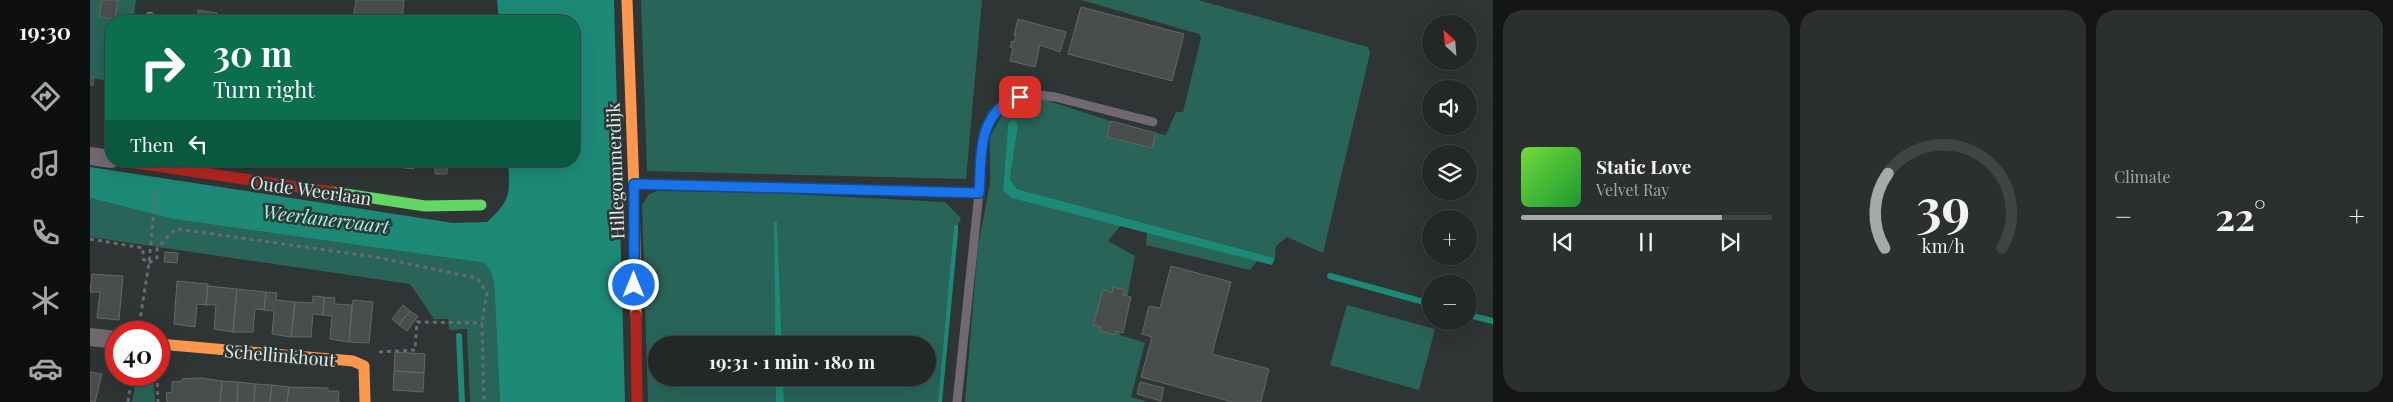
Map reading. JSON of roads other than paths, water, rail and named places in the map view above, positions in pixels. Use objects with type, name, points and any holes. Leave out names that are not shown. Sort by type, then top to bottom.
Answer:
[{"type":"street","name":"Hillegommerdijk","points":[[626,0],[634,184],[637,402]]},
{"type":"street","points":[[90,156],[105,159]]},
{"type":"street","name":"Oude Weerlaan","points":[[170,167],[425,206],[481,205]]},
{"type":"street","points":[[90,337],[105,339]]},
{"type":"street","name":"Schellinkhout","points":[[170,345],[353,361],[364,366],[365,402]]},
{"type":"lane","points":[[957,402],[984,134],[992,114],[1008,101],[1031,94],[1055,97],[1153,122]]},
{"type":"lane","points":[[634,184],[979,193]]},
{"type":"water","name":"Weerlanervaart","points":[[497,0],[614,0],[625,402],[500,402],[494,281],[485,263],[173,219],[90,198],[90,167],[453,223],[487,222],[501,207],[508,195],[508,167],[580,167],[580,15],[498,15]]},
{"type":"water","points":[[1014,119],[1018,126],[1010,179],[1017,189],[1275,258],[1272,265],[1011,198],[1003,191],[1008,124]]},
{"type":"water","points":[[774,221],[777,222],[782,336],[775,336]]},
{"type":"water","points":[[954,225],[958,225],[958,234],[942,402],[938,402]]},
{"type":"water","points":[[776,386],[783,386],[784,402],[776,402]]},
{"type":"waterway","points":[[1330,276],[1422,302]]},
{"type":"waterway","points":[[1477,317],[1493,321]]},
{"type":"waterway","points":[[459,336],[462,402]]}]
